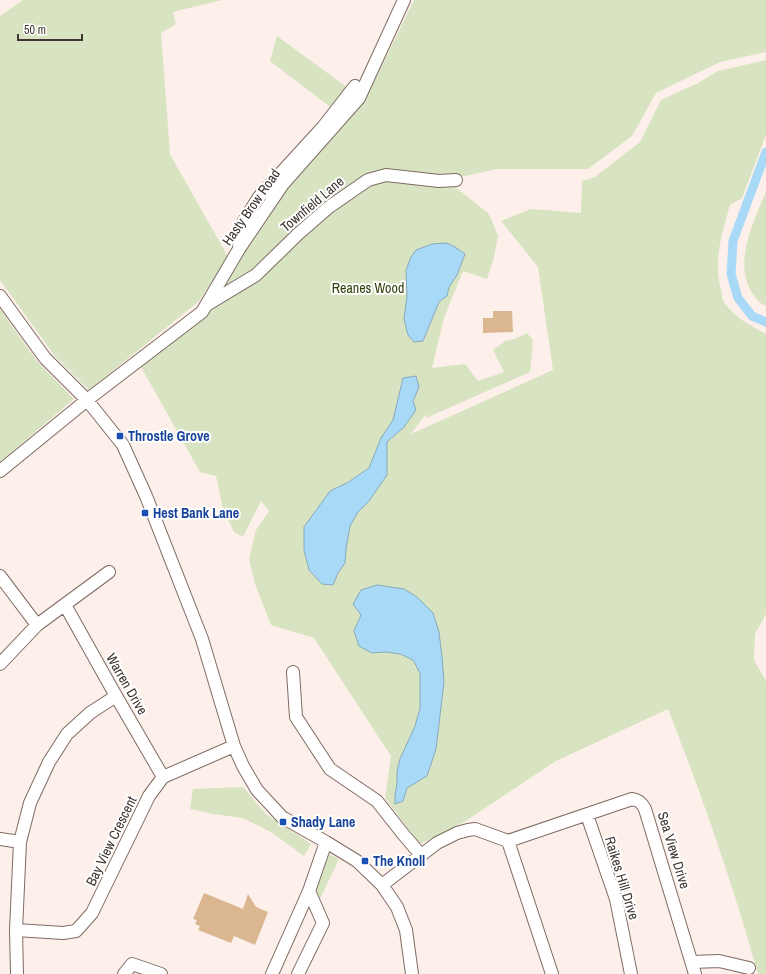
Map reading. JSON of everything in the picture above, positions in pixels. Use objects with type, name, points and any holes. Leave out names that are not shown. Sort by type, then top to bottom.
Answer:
[{"type":"street","name":"Hasty Brow Road","points":[[87,400],[202,312],[238,249],[283,184],[359,98],[404,0]]},
{"type":"street","points":[[238,249],[241,226],[259,197],[323,127],[355,86]]},
{"type":"street","name":"Townfield Lane","points":[[206,306],[256,275],[298,234],[329,207],[368,180],[386,175],[439,181],[456,180]]},
{"type":"street","points":[[0,296],[45,358],[87,400],[123,445],[146,496],[202,639],[234,746],[243,766],[257,790],[282,817],[357,861],[382,885],[397,907],[406,930],[412,974]]},
{"type":"street","points":[[0,471],[87,400]]},
{"type":"street","points":[[0,664],[37,625],[109,572]]},
{"type":"street","points":[[0,576],[37,625]]},
{"type":"street","name":"Warren Drive","points":[[65,605],[164,777]]},
{"type":"street","points":[[293,672],[296,717],[330,769],[377,800],[421,855]]},
{"type":"street","points":[[17,974],[16,930],[20,842],[30,803],[49,762],[67,734],[90,713],[116,696]]},
{"type":"street","name":"Bay View Crescent","points":[[16,930],[63,933],[76,931],[92,913],[149,796],[164,777],[234,746]]},
{"type":"street","name":"Sea View Drive","points":[[508,841],[632,799],[642,803],[694,968]]},
{"type":"street","name":"Raikes Hill Drive","points":[[587,815],[616,899],[631,974]]},
{"type":"street","points":[[382,885],[437,843],[457,833],[475,830],[508,841],[552,974]]},
{"type":"street","points":[[0,839],[20,842]]},
{"type":"street","points":[[272,974],[309,891],[326,842]]},
{"type":"street","points":[[298,974],[323,923],[309,891]]},
{"type":"street","points":[[694,968],[719,961],[749,968]]},
{"type":"street","points":[[124,974],[132,964],[161,974]]},
{"type":"green space","points":[[23,0],[222,0],[173,12],[176,24],[161,33],[170,154],[228,257],[199,301],[89,390],[54,355],[0,280],[0,16]]},
{"type":"green space","points":[[414,0],[766,0],[766,52],[720,62],[656,93],[632,136],[588,169],[497,169],[465,176],[440,176],[389,169],[355,183],[259,266],[219,293],[226,280],[294,180],[365,100]]},
{"type":"green space","points":[[277,36],[348,88],[334,110],[270,61]]},
{"type":"green space","name":"Reanes Wood","points":[[766,60],[766,135],[742,198],[730,205],[724,226],[718,258],[719,279],[724,302],[738,317],[766,334],[766,614],[755,634],[754,660],[766,681],[766,974],[758,974],[716,840],[668,709],[556,761],[464,822],[420,844],[385,798],[391,756],[314,638],[271,625],[255,584],[249,559],[256,530],[269,511],[261,501],[243,537],[234,532],[223,509],[216,476],[200,472],[140,365],[356,194],[387,178],[453,185],[489,214],[498,236],[494,257],[487,279],[463,271],[444,318],[432,368],[465,364],[478,381],[504,372],[493,350],[505,341],[515,339],[527,333],[533,340],[530,372],[426,418],[426,414],[411,434],[553,370],[538,267],[501,221],[531,209],[581,213],[582,181],[595,177],[640,142],[661,100],[698,83],[718,71]]},
{"type":"green space","points":[[766,191],[766,306],[758,301],[753,294],[747,282],[744,269],[747,242]]},
{"type":"green space","points":[[0,309],[37,361],[74,399],[0,462]]},
{"type":"green space","points":[[243,787],[266,814],[311,844],[304,856],[271,832],[243,818],[190,809],[193,789]]},
{"type":"green space","points":[[329,854],[339,859],[320,899],[314,893]]},
{"type":"water","points":[[447,243],[465,254],[457,275],[449,287],[447,296],[439,302],[423,341],[414,342],[408,335],[404,319],[407,296],[406,270],[411,257],[416,250],[432,244]]},
{"type":"water","points":[[416,376],[419,387],[413,401],[416,410],[404,427],[387,442],[387,475],[369,501],[358,512],[350,526],[345,563],[338,573],[333,585],[322,584],[309,570],[304,550],[304,527],[330,491],[347,483],[369,468],[381,438],[393,420],[403,378]]},
{"type":"water","points":[[377,585],[404,589],[417,597],[433,613],[439,632],[442,657],[444,682],[436,749],[427,776],[407,788],[403,801],[395,804],[397,771],[400,759],[415,726],[420,708],[420,673],[413,660],[400,654],[385,652],[372,653],[359,646],[354,631],[361,615],[353,604],[361,590]]},
{"type":"building","points":[[493,311],[512,311],[513,332],[483,333],[483,318],[493,318]]},
{"type":"building","points":[[204,893],[243,909],[248,894],[256,907],[268,912],[255,945],[234,936],[231,943],[198,930],[200,926],[195,924],[197,920],[193,919]]},
{"type":"waterway","points":[[766,152],[733,241],[731,274],[738,298],[752,316],[766,322]]},
{"type":"place","name":"Throstle Grove","points":[[120,436]]},
{"type":"place","name":"Hest Bank Lane","points":[[145,513]]},
{"type":"place","name":"Shady Lane","points":[[283,822]]},
{"type":"place","name":"The Knoll","points":[[365,861]]}]
